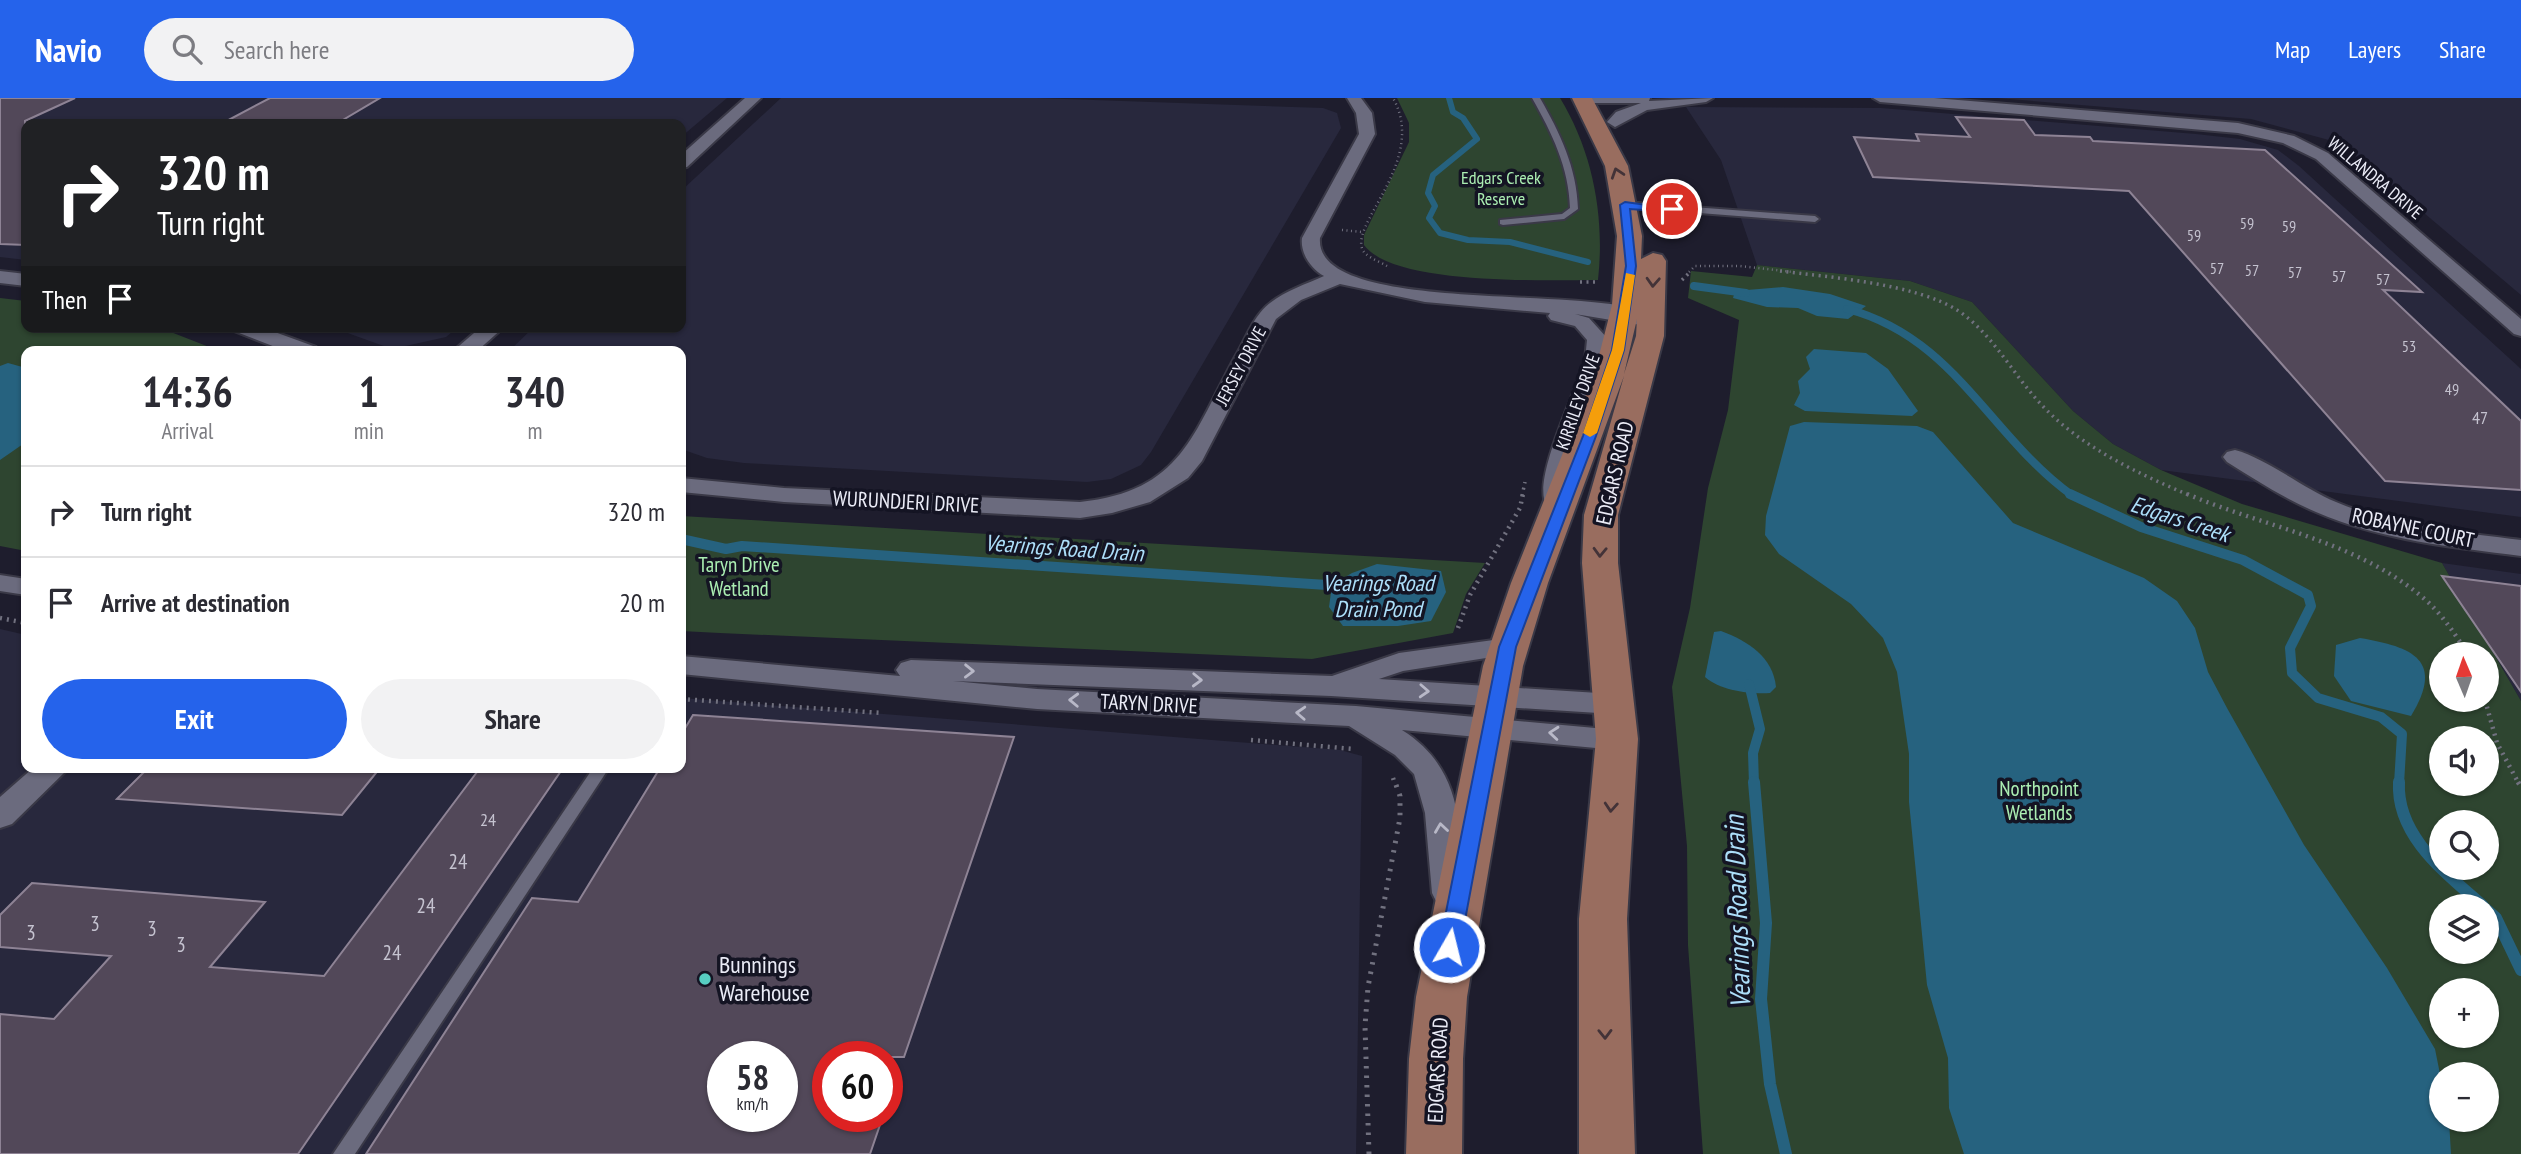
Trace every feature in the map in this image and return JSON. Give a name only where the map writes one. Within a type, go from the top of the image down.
[{"type":"main road","name":"EDGARS ROAD","points":[[1591,99],[1615,122],[1632,159],[1636,210]]},
{"type":"main road","name":"EDGARS ROAD","points":[[1434,1154],[1438,1030],[1453,920],[1507,647],[1589,436],[1634,306],[1654,266],[1636,210],[1612,157],[1591,99]]},
{"type":"main road","name":"EDGARS ROAD","points":[[1607,1154],[1603,919],[1615,722],[1600,563],[1601,516],[1617,449],[1640,380],[1634,306]]},
{"type":"street","points":[[686,159],[754,98]]},
{"type":"street","points":[[1339,277],[1324,268],[1310,248],[1311,238],[1367,135],[1364,113],[1354,98]]},
{"type":"street","points":[[1591,99],[1664,98]]},
{"type":"street","points":[[1615,122],[1625,111],[1706,98]]},
{"type":"street","name":"WILLANDRA DRIVE","points":[[1880,98],[2238,128],[2288,139],[2322,156],[2521,330]]},
{"type":"street","points":[[0,276],[21,279]]},
{"type":"street","name":"KIRRILEY DRIVE","points":[[1339,277],[1387,290],[1514,305],[1634,306]]},
{"type":"street","name":"JERSEY DRIVE","points":[[1130,502],[1158,490],[1178,476],[1190,461],[1268,316],[1294,296],[1339,277]]},
{"type":"street","name":"KIRRILEY DRIVE","points":[[1514,305],[1582,323],[1598,339],[1598,353],[1588,384],[1559,459],[1557,517]]},
{"type":"street","points":[[257,333],[292,346]]},
{"type":"street","points":[[469,346],[486,333]]},
{"type":"street","name":"ROBAYNE COURT","points":[[2235,457],[2291,490],[2359,519],[2403,531],[2521,548]]},
{"type":"street","name":"WURUNDJERI DRIVE","points":[[686,485],[784,495],[1054,509],[1103,508],[1130,502]]},
{"type":"street","points":[[0,583],[21,586]]},
{"type":"street","points":[[1331,686],[1399,662],[1507,647]]},
{"type":"street","name":"TARYN DRIVE","points":[[686,665],[1013,672],[1331,686],[1494,712],[1615,722]]},
{"type":"street","name":"TARYN DRIVE","points":[[686,665],[1037,699],[1356,716],[1494,712]]},
{"type":"street","points":[[1356,716],[1414,755],[1428,770],[1436,793],[1453,920]]},
{"type":"street","points":[[0,816],[47,773]]},
{"type":"lane","points":[[1503,222],[1564,216],[1574,209],[1575,194],[1567,167],[1555,133],[1536,98]]},
{"type":"lane","points":[[1636,210],[1815,219]]},
{"type":"lane","points":[[343,1154],[598,773]]},
{"type":"path","points":[[1393,98],[1404,118],[1404,144],[1362,232],[1360,249],[1373,260],[1395,268]]},
{"type":"path","points":[[1681,281],[1695,266],[1724,264],[1891,288],[1939,301],[1956,310],[1974,327],[2049,413],[2079,437],[2167,485],[2222,509],[2329,544],[2398,577],[2443,614],[2460,642]]},
{"type":"path","points":[[1575,282],[1634,306]]},
{"type":"path","points":[[0,618],[21,622]]},
{"type":"path","points":[[2488,712],[2497,743],[2521,788]]},
{"type":"shaded area","points":[[0,98],[727,98],[686,133],[686,119],[21,119],[21,259],[0,257]]},
{"type":"shaded area","points":[[781,98],[1037,98],[1323,108],[1337,113],[1341,128],[1151,452],[1141,465],[1111,479],[1087,482],[744,463],[707,458],[686,451],[686,346],[514,346],[528,333],[686,333],[686,186]]},
{"type":"shaded area","points":[[1997,98],[2521,98],[2521,295],[2359,158],[2329,140],[2251,119]]},
{"type":"shaded area","points":[[1686,107],[1881,108],[2196,134],[2240,139],[2278,150],[2299,166],[2521,369],[2521,517],[2161,470],[2113,444],[2073,411],[1972,302],[1910,281],[1757,265],[1721,160]]},
{"type":"shaded area","points":[[348,333],[451,333],[446,337],[406,346],[384,346]]},
{"type":"shaded area","points":[[2442,563],[2521,574],[2521,701],[2499,663],[2499,642],[2487,642]]},
{"type":"shaded area","points":[[0,629],[21,634],[21,773],[686,773],[686,698],[1340,750],[1362,756],[1356,1154],[0,1154]]},
{"type":"green space","name":"Edgars Creek Reserve","points":[[1397,98],[1560,98],[1581,140],[1594,186],[1600,233],[1598,280],[1509,280],[1438,274],[1406,268],[1381,258],[1364,245],[1364,235],[1409,142],[1409,123]]},
{"type":"green space","name":"Northpoint Wetlands","points":[[1757,265],[1910,281],[1972,302],[2073,411],[2113,444],[2161,470],[2242,504],[2442,563],[2487,642],[2429,642],[2429,712],[2499,712],[2499,663],[2521,701],[2521,1154],[1703,1154],[1688,945],[1687,846],[1672,687],[1690,608],[1708,488],[1728,410],[1739,320],[1688,298],[1691,271],[1752,277]]},
{"type":"green space","points":[[0,298],[21,300],[21,333],[173,333],[207,346],[21,346],[21,550],[0,546]]},
{"type":"green space","name":"Taryn Drive Wetland","points":[[686,516],[1485,563],[1466,594],[1453,633],[1312,659],[686,631]]},
{"type":"water","points":[[1783,287],[1830,294],[1866,306],[1848,319],[1817,316],[1798,308],[1767,307],[1733,298],[1735,291]]},
{"type":"water","points":[[1814,349],[1866,353],[1888,369],[1918,411],[1912,416],[1805,411],[1794,405],[1800,393],[1798,381],[1810,369],[1806,357]]},
{"type":"water","points":[[8,363],[21,367],[21,445],[0,460],[0,366]]},
{"type":"water","points":[[1804,422],[1917,426],[1933,432],[2013,523],[2144,578],[2177,601],[2195,628],[2208,672],[2304,845],[2387,968],[2429,1039],[2429,1048],[2435,1049],[2438,1062],[2429,1062],[2429,1132],[2450,1132],[2451,1154],[1964,1154],[1949,1108],[1948,1058],[1927,985],[1909,802],[1909,754],[1897,672],[1883,638],[1851,604],[1779,554],[1765,535],[1766,516],[1790,426]]},
{"type":"water","name":"Vearings Road Drain Pond","points":[[1377,564],[1441,571],[1446,592],[1431,621],[1398,626],[1343,626],[1329,607],[1332,585],[1352,573]]},
{"type":"water","points":[[1721,631],[1749,645],[1764,659],[1774,676],[1776,687],[1770,693],[1736,691],[1719,686],[1705,677],[1714,632]]},
{"type":"water","points":[[2360,638],[2395,646],[2418,659],[2424,669],[2425,681],[2421,697],[2411,716],[2351,701],[2334,676],[2336,645]]},
{"type":"building","points":[[0,98],[75,98],[29,119],[21,119],[21,245],[0,244]]},
{"type":"building","points":[[270,98],[380,98],[344,119],[230,119]]},
{"type":"building","points":[[1956,117],[2024,120],[2035,135],[2090,137],[2093,141],[2265,150],[2422,292],[2383,290],[2521,421],[2521,490],[2385,481],[2129,191],[1873,177],[1854,137],[1919,141],[1916,134],[1970,137]]},
{"type":"building","points":[[2442,576],[2521,586],[2521,692],[2499,660],[2499,642],[2487,642]]},
{"type":"building","name":"Bunnings Warehouse","points":[[693,715],[1014,737],[904,1057],[903,1041],[812,1041],[812,1132],[878,1132],[870,1154],[366,1154],[532,898],[578,902],[657,773],[686,773],[686,727]]},
{"type":"building","points":[[143,773],[376,773],[342,815],[117,799]]},
{"type":"building","points":[[476,773],[560,773],[298,1154],[0,1154],[0,1014],[54,1019],[111,956],[0,947],[0,915],[32,883],[265,902],[210,967],[324,976]]},
{"type":"waterway","name":"Edgars Creek","points":[[1449,98],[1453,112],[1463,118],[1477,139],[1433,175],[1428,193],[1435,206],[1429,218],[1440,233],[1468,240],[1510,242],[1588,262]]},
{"type":"waterway","name":"Edgars Creek","points":[[1694,286],[1746,293]]},
{"type":"waterway","name":"Edgars Creek","points":[[1847,309],[1884,323],[1916,342],[1944,365],[2018,446],[2071,495]]},
{"type":"waterway","name":"Edgars Creek","points":[[2071,495],[2141,527],[2243,560],[2308,595],[2311,606],[2290,648],[2292,673],[2318,698],[2381,717],[2402,734],[2399,783]]},
{"type":"waterway","name":"Vearings Road Drain","points":[[686,540],[726,549],[742,546],[1342,586]]},
{"type":"waterway","name":"Vearings Road Drain","points":[[1749,684],[1760,729],[1753,753],[1754,784]]},
{"type":"waterway","name":"Vearings Road Drain","points":[[1754,782],[1766,923],[1761,999],[1770,1084],[1786,1154]]},
{"type":"waterway","name":"Edgars Creek","points":[[2399,783],[2400,801],[2415,836],[2439,867],[2469,894]]},
{"type":"waterway","name":"Edgars Creek","points":[[2499,924],[2521,970]]},
{"type":"slow traffic","points":[[1590,433],[1618,350],[1630,275]]},
{"type":"place","name":"Bunnings Warehouse","points":[[705,979]]},
{"type":"route","points":[[1449,947],[1507,647],[1589,436],[1618,350],[1631,266],[1625,205],[1672,209]]}]
